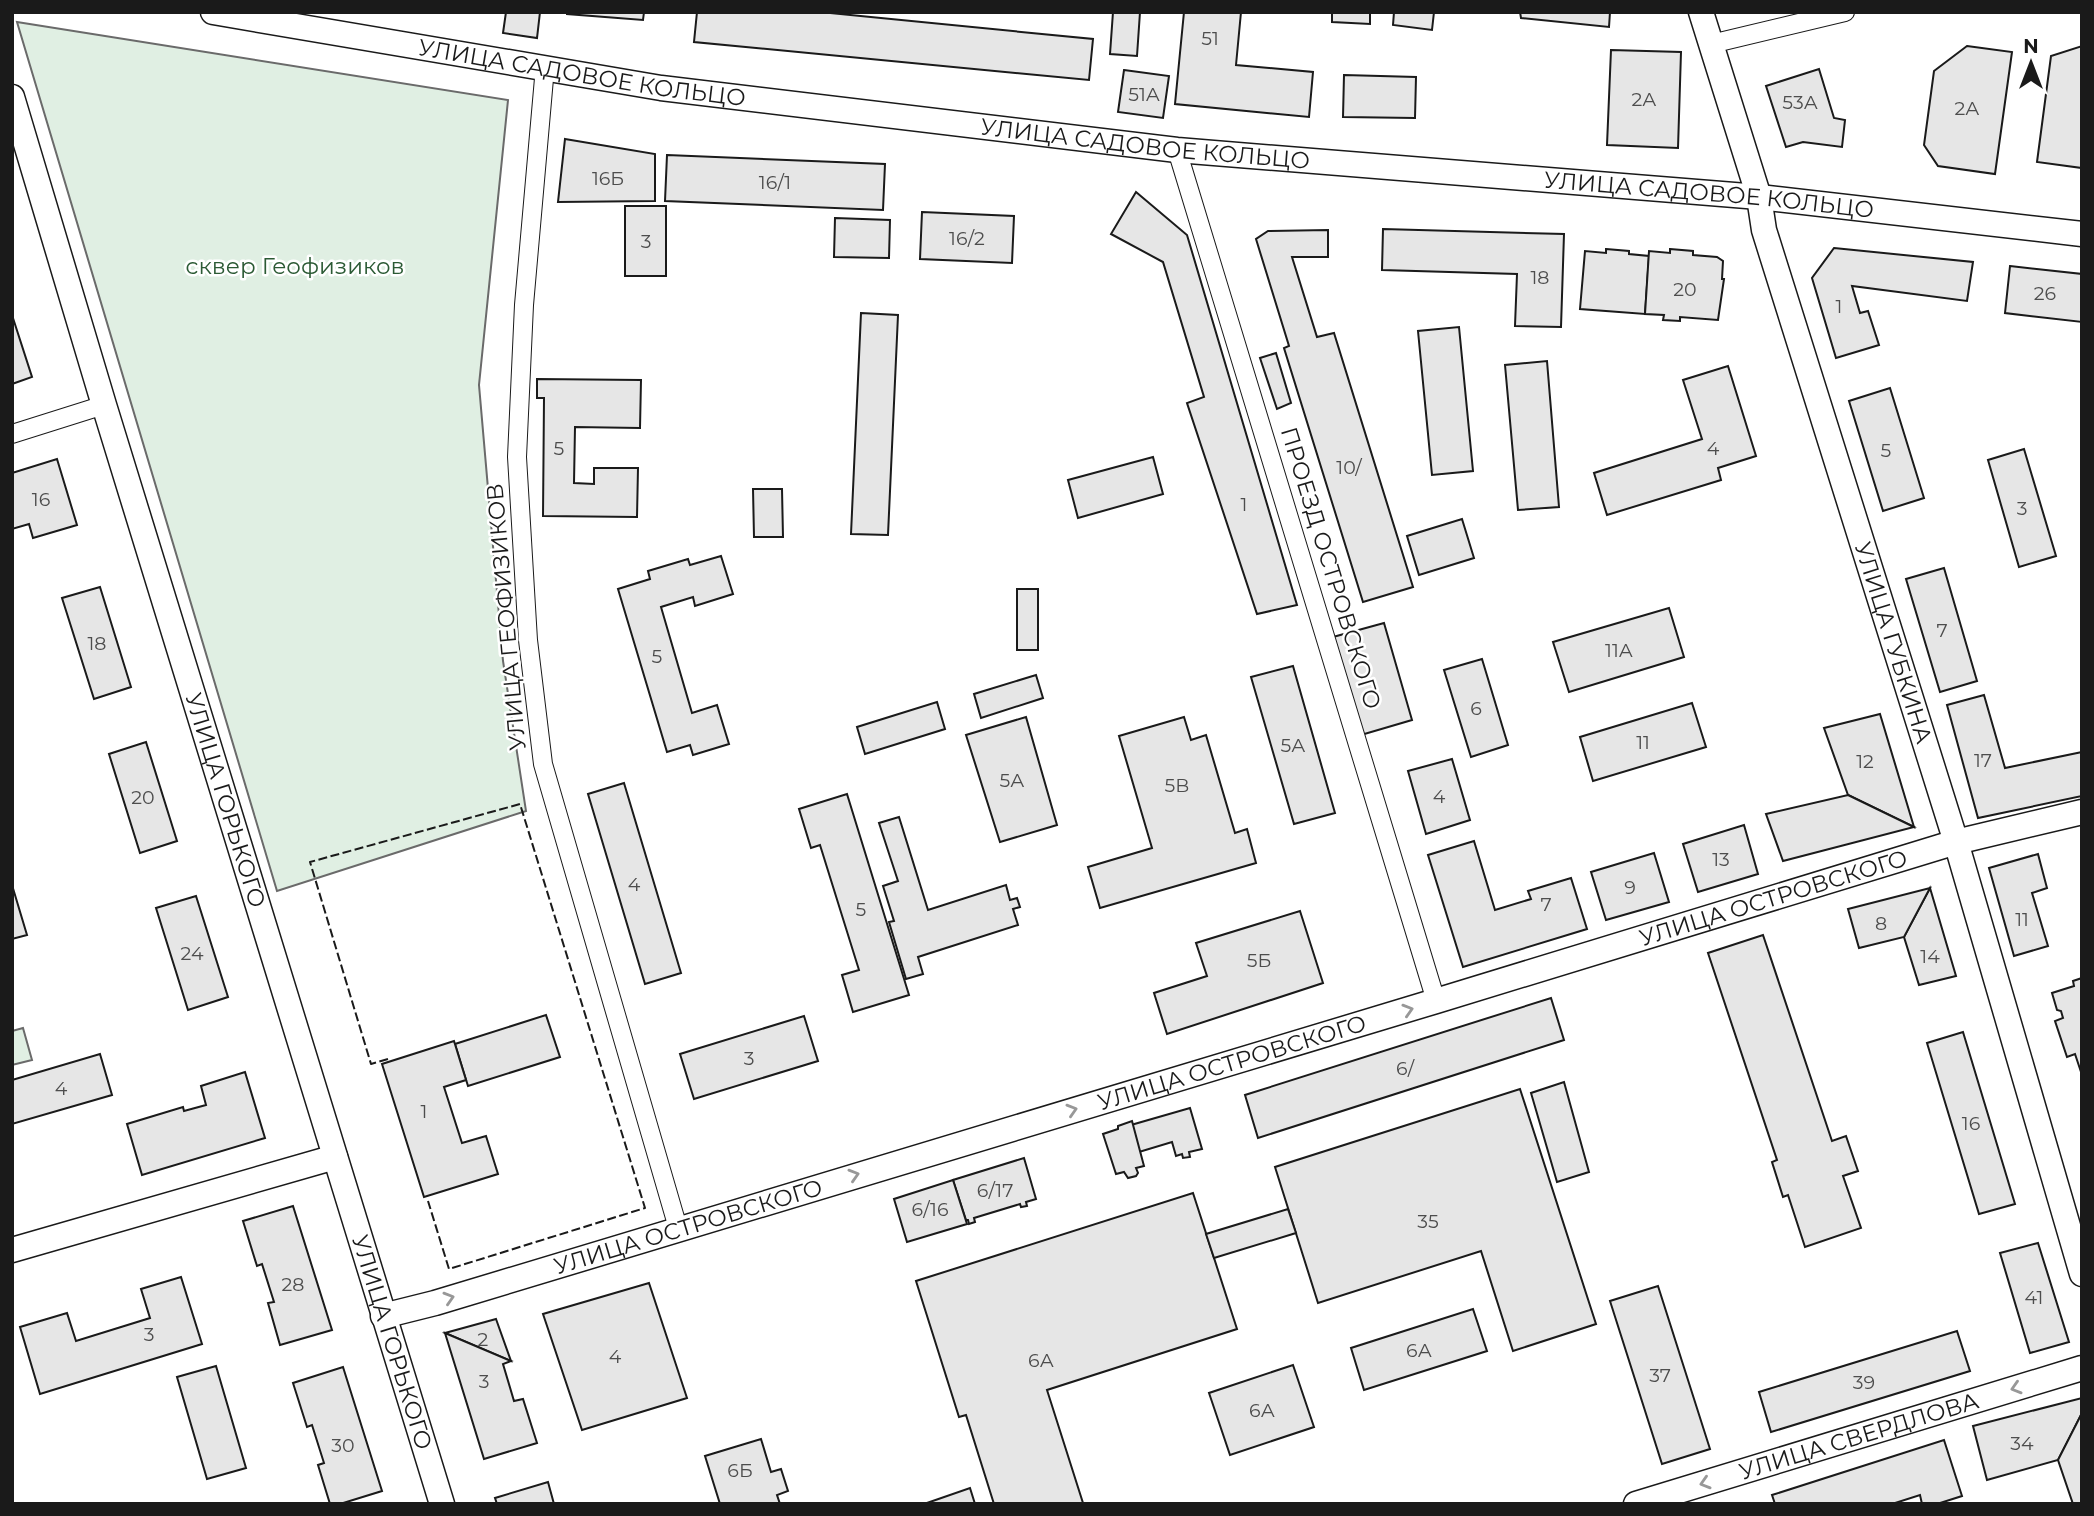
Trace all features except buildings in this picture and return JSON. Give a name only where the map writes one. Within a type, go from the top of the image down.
[{"type":"street","name":"УЛИЦА САДОВОЕ КОЛЬЦО","points":[[213,12],[660,88],[1177,150],[1759,197],[2082,234]]},
{"type":"street","name":"УЛИЦА ГУБКИНА","points":[[1701,12],[1759,197],[1764,230],[1956,842],[2082,1274]]},
{"type":"street","points":[[1711,44],[1845,12]]},
{"type":"street","name":"УЛИЦА ГЕОФИЗИКОВ","points":[[545,67],[524,305],[517,457],[528,640],[543,764],[678,1228]]},
{"type":"street","name":"УЛИЦА ГОРЬКОГО","points":[[12,96],[104,405],[442,1504]]},
{"type":"street","name":"ПРОЕЗД ОСТРОВСКОГО","points":[[1177,150],[1437,1001]]},
{"type":"street","points":[[12,434],[104,405]]},
{"type":"street","name":"УЛИЦА ОСТРОВСКОГО","points":[[383,1316],[435,1303],[1956,842],[2082,812]]},
{"type":"street","points":[[12,1250],[335,1157]]},
{"type":"street","name":"УЛИЦА СВЕРДЛОВА","points":[[1636,1504],[2082,1368]]},
{"type":"green space","name":"cквер Геофизиков","points":[[17,22],[508,100],[479,385],[503,661],[526,811],[277,891]]},
{"type":"green space","points":[[23,1028],[32,1060],[12,1065],[12,1031]]},
{"type":"fence","points":[[388,1059],[371,1064],[310,862],[520,804],[645,1208],[449,1269],[428,1201]]}]
